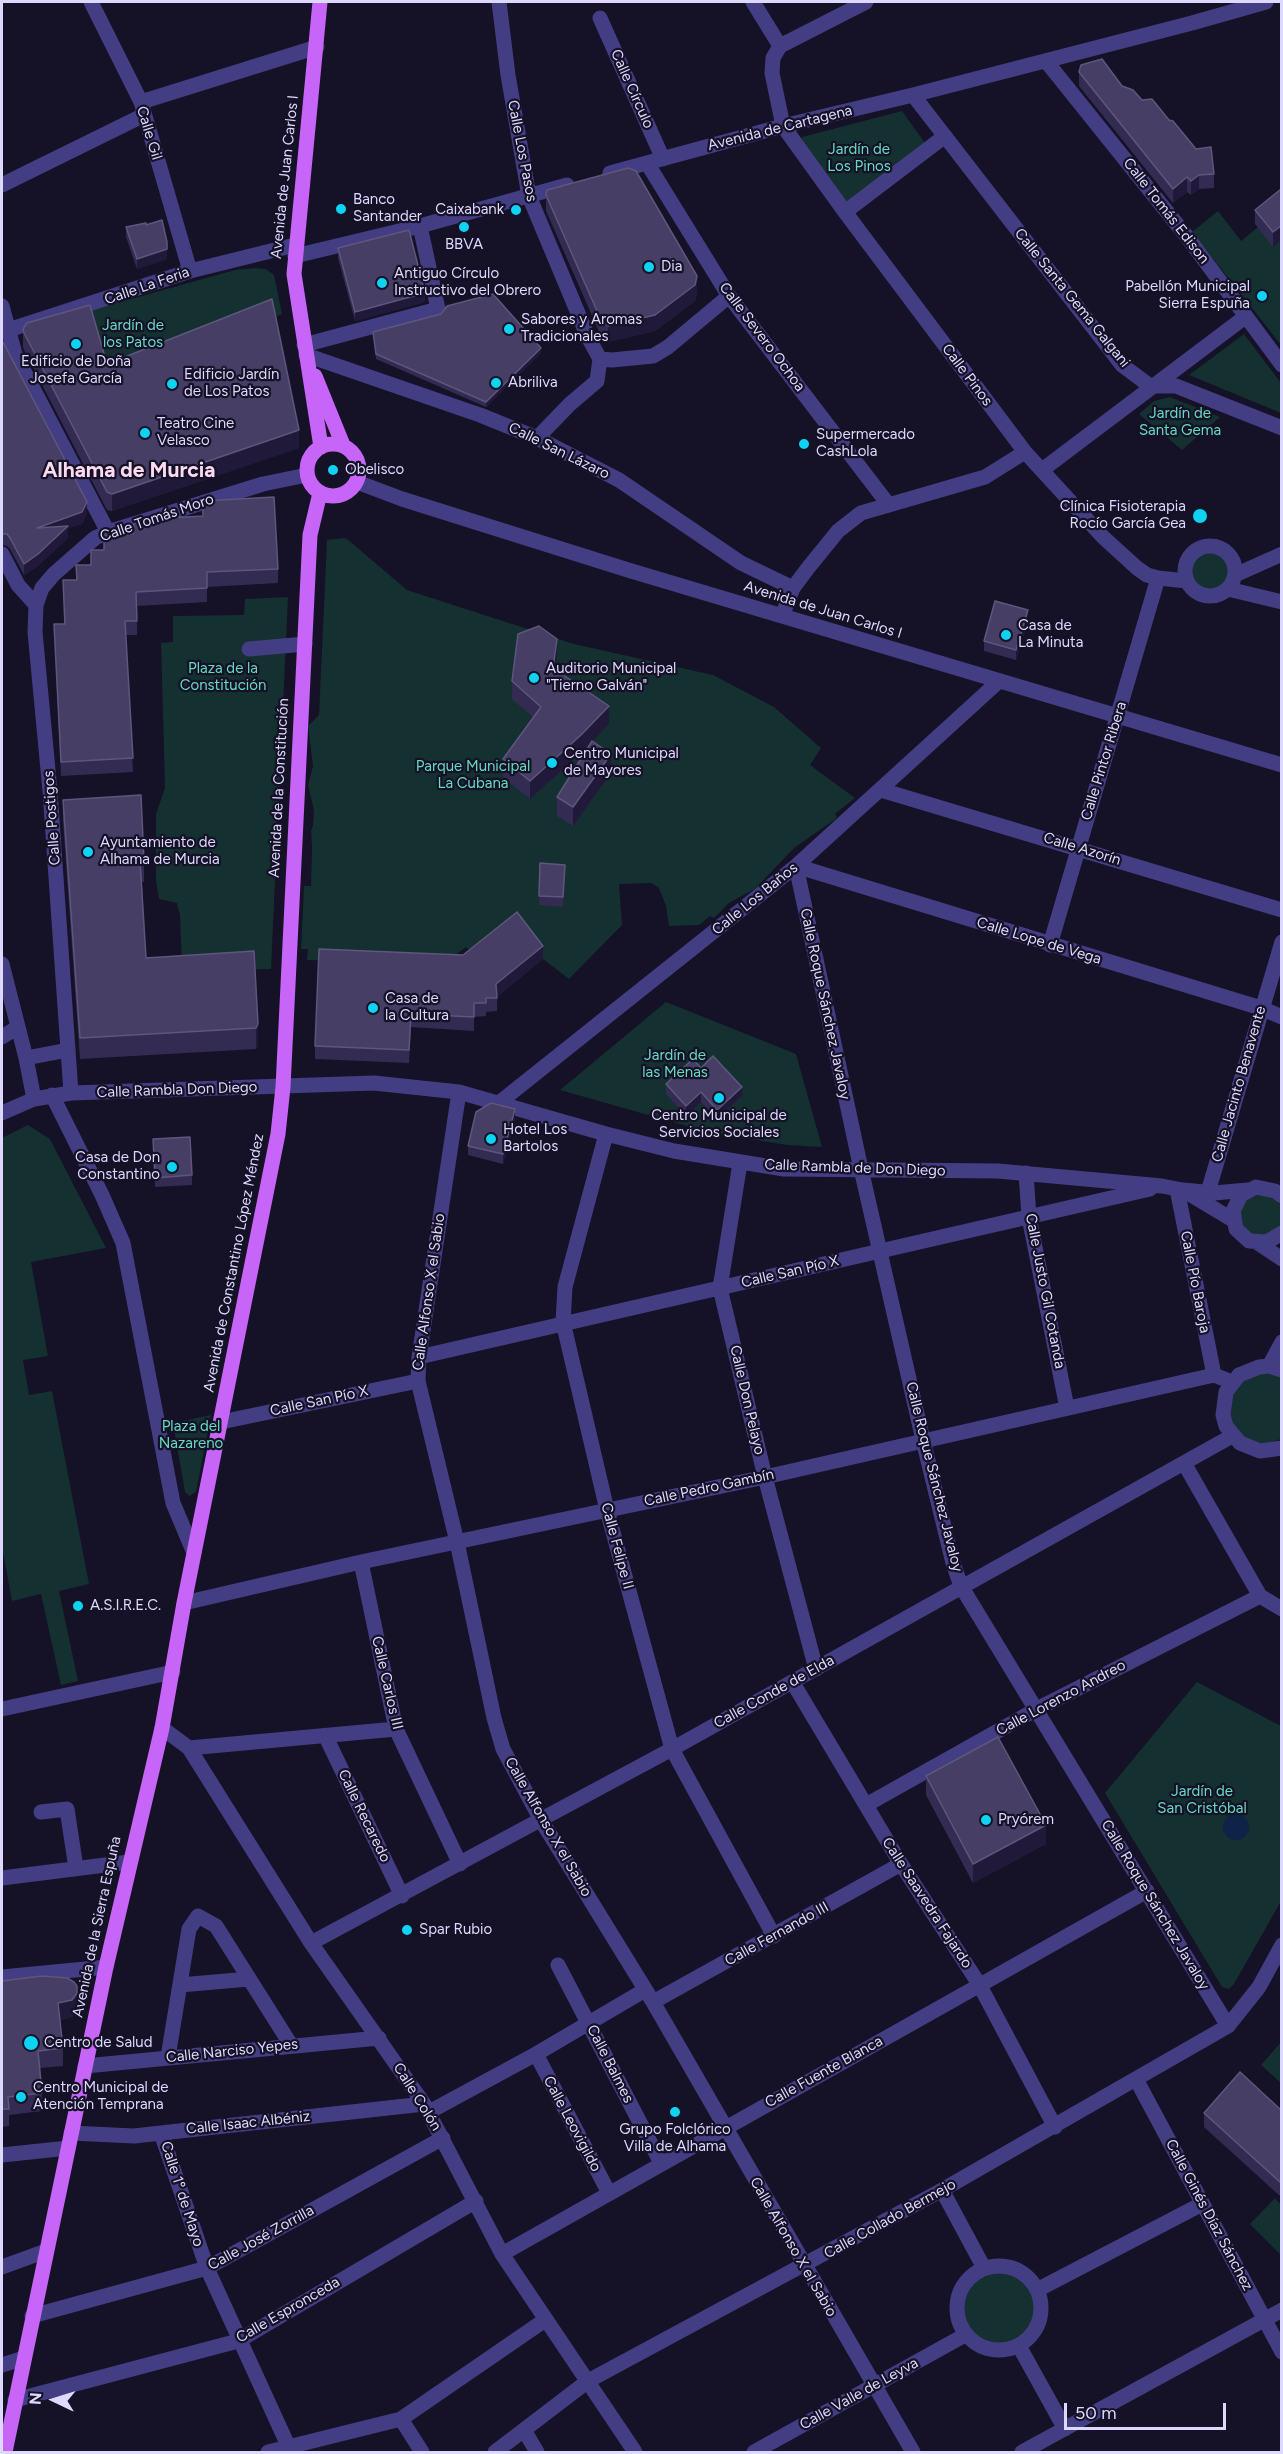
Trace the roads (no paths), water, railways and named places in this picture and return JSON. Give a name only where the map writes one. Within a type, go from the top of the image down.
[{"type":"main road","name":"Avenida de Juan Carlos I","points":[[320,2],[294,274],[321,447]]},
{"type":"main road","name":"Avenida de Juan Carlos I","points":[[305,350],[343,445]]},
{"type":"main road","points":[[328,444],[343,445],[356,456],[360,473],[357,482],[345,494],[328,496],[320,493],[314,488],[307,475],[308,462],[321,447],[328,444]]},
{"type":"main road","name":"Avenida de la Constitución","points":[[283,1087],[310,535],[320,493]]},
{"type":"main road","name":"Avenida de Constantino López Méndez","points":[[162,1728],[184,1603],[278,1134],[283,1087]]},
{"type":"main road","name":"Avenida de la Sierra Espuña","points":[[4,2449],[129,1862],[162,1728]]},
{"type":"street","name":"Calle Gil","points":[[91,2],[142,109],[190,271]]},
{"type":"street","name":"Calle Los Pasos","points":[[499,2],[508,75],[529,195],[588,337],[600,359]]},
{"type":"street","points":[[753,2],[780,46]]},
{"type":"street","points":[[783,126],[772,74],[773,57],[780,46],[866,2]]},
{"type":"street","name":"Avenida de Cartagena","points":[[295,250],[420,226],[783,126],[1046,61],[1239,5],[1266,2]]},
{"type":"street","name":"Calle Círculo","points":[[600,18],[663,159]]},
{"type":"street","points":[[2,185],[142,109],[317,47]]},
{"type":"street","name":"Calle Tomás Edison","points":[[1046,61],[1165,208],[1281,365]]},
{"type":"street","name":"Calle Santa Gema Galgani","points":[[914,95],[1122,365],[1150,386]]},
{"type":"street","name":"Calle Pinos","points":[[783,126],[1025,452],[1118,552],[1147,575],[1187,581]]},
{"type":"street","points":[[845,212],[945,136]]},
{"type":"street","name":"Calle Severo Ochoa","points":[[647,164],[729,296],[888,504]]},
{"type":"street","points":[[305,350],[438,309],[420,226]]},
{"type":"street","name":"Calle La Feria","points":[[5,331],[190,271],[295,250]]},
{"type":"street","points":[[537,438],[570,404],[597,381],[600,359],[653,356],[668,347],[729,296]]},
{"type":"street","points":[[2,306],[5,331],[15,354],[108,531]]},
{"type":"street","points":[[1042,470],[1150,386],[1245,317]]},
{"type":"street","name":"Calle San Lázaro","points":[[305,350],[537,438],[619,480],[741,563],[793,588]]},
{"type":"street","points":[[1150,386],[1176,386],[1281,428]]},
{"type":"street","points":[[782,616],[793,588],[837,531],[861,513],[958,487],[985,477],[1025,452]]},
{"type":"street","name":"Calle Tomás Moro","points":[[36,605],[42,588],[54,574],[95,538],[108,531],[263,484],[307,475]]},
{"type":"street","name":"Avenida de Juan Carlos I","points":[[357,482],[402,500],[998,682],[1281,765]]},
{"type":"street","points":[[1203,547],[1220,548],[1233,558],[1235,575],[1228,589],[1213,596],[1205,596],[1191,588],[1187,581],[1186,564],[1196,550],[1203,547]]},
{"type":"street","points":[[2,554],[18,585],[36,605]]},
{"type":"street","points":[[1235,575],[1281,554]]},
{"type":"street","name":"Calle Pintor Ribera","points":[[1050,945],[1158,578]]},
{"type":"street","points":[[1228,589],[1281,602]]},
{"type":"street","name":"Calle Postigos","points":[[36,605],[35,632],[50,791],[71,1093]]},
{"type":"street","points":[[249,649],[304,644]]},
{"type":"street","name":"Calle Los Baños","points":[[500,1102],[796,866],[998,682]]},
{"type":"street","name":"Calle Azorín","points":[[881,790],[1078,847],[1281,910]]},
{"type":"street","name":"Calle Lope de Vega","points":[[796,866],[1261,1008],[1281,1017]]},
{"type":"street","name":"Calle Roque Sánchez Javaloy","points":[[796,866],[861,1169],[953,1563],[962,1586],[1228,2026]]},
{"type":"street","name":"Calle Jacinto Benavente","points":[[1208,1192],[1281,942]]},
{"type":"street","points":[[2,964],[26,1058],[34,1100]]},
{"type":"street","points":[[2,1037],[18,1027]]},
{"type":"street","points":[[26,1058],[68,1050]]},
{"type":"street","name":"Calle Rambla de Don Diego","points":[[283,1087],[374,1083],[459,1092],[674,1151],[784,1168],[1026,1173],[1208,1192],[1265,1187],[1279,1192]]},
{"type":"street","name":"Calle Rambla Don Diego","points":[[71,1093],[283,1087]]},
{"type":"street","name":"Calle Alfonso X el Sabio","points":[[459,1092],[418,1357],[417,1381],[457,1542],[494,1718],[503,1749],[541,1820],[649,1996],[913,2452]]},
{"type":"street","points":[[2,1113],[34,1100],[71,1093]]},
{"type":"street","points":[[52,1095],[102,1195],[123,1243],[173,1503],[194,1553]]},
{"type":"street","name":"Calle Felipe II","points":[[606,1134],[565,1287],[563,1322],[607,1510],[672,1749],[774,1936]]},
{"type":"street","name":"Calle Don Pelayo","points":[[740,1163],[720,1288],[765,1477],[816,1669]]},
{"type":"street","name":"Calle Justo Gil Cotanda","points":[[1026,1173],[1029,1217],[1067,1408]]},
{"type":"street","points":[[1174,1188],[1233,1220],[1242,1236],[1258,1243],[1281,1259]]},
{"type":"street","name":"Calle San Pío X","points":[[418,1357],[1029,1217],[1174,1188]]},
{"type":"street","name":"Calle Pío Baroja","points":[[1174,1188],[1214,1375]]},
{"type":"street","points":[[1233,1220],[1235,1203],[1248,1190]]},
{"type":"street","points":[[1258,1243],[1267,1242],[1281,1233]]},
{"type":"street","points":[[1281,1342],[1275,1368],[1248,1370],[1232,1382],[1226,1392],[1223,1415],[1233,1436],[1240,1443],[1260,1451],[1281,1448]]},
{"type":"street","points":[[1214,1375],[1232,1382]]},
{"type":"street","name":"Calle Pedro Gambín","points":[[184,1603],[361,1562],[765,1477],[1214,1375]]},
{"type":"street","name":"Calle San Pío X","points":[[221,1422],[417,1381]]},
{"type":"street","name":"Calle Conde de Elda","points":[[312,1943],[793,1683],[962,1586],[1233,1436]]},
{"type":"street","points":[[1184,1464],[1260,1596],[1281,1609]]},
{"type":"street","name":"Calle Carlos III","points":[[361,1562],[396,1730],[460,1864]]},
{"type":"street","name":"Calle Lorenzo Andreo","points":[[866,1805],[1037,1709],[1260,1596]]},
{"type":"street","points":[[2,1709],[173,1672]]},
{"type":"street","name":"Calle Saavedra Fajardo","points":[[793,1683],[901,1864],[980,1984],[1055,2127]]},
{"type":"street","points":[[162,1728],[189,1748],[396,1730]]},
{"type":"street","name":"Calle Recaredo","points":[[326,1737],[402,1896]]},
{"type":"street","name":"Calle Colón","points":[[189,1748],[312,1943],[427,2108],[502,2254],[544,2320],[635,2452]]},
{"type":"street","points":[[41,1812],[68,1809],[76,1868]]},
{"type":"street","points":[[2,1878],[129,1862]]},
{"type":"street","name":"Calle Fernando III","points":[[649,1996],[774,1936],[901,1864]]},
{"type":"street","name":"Calle Fuente Blanca","points":[[502,2254],[1147,1891]]},
{"type":"street","points":[[168,2057],[189,1929],[198,1916],[216,1926],[291,2045]]},
{"type":"street","points":[[1228,2026],[1259,1987],[1281,1945]]},
{"type":"street","name":"Calle Balmes","points":[[558,1965],[661,2163]]},
{"type":"street","points":[[2,1977],[106,1967]]},
{"type":"street","points":[[180,1985],[249,1979]]},
{"type":"street","points":[[427,2108],[536,2054],[589,2023],[649,1996]]},
{"type":"street","name":"Calle Collado Bermejo","points":[[495,2452],[588,2381],[942,2190],[1228,2026]]},
{"type":"street","name":"Calle Narciso Yepes","points":[[85,2066],[379,2038]]},
{"type":"street","name":"Calle Leovigildo","points":[[536,2054],[609,2193]]},
{"type":"street","name":"Calle Ginés Díaz Sánchez","points":[[1136,2079],[1281,2352]]},
{"type":"street","name":"Calle Isaac Albéniz","points":[[2,2155],[70,2140],[427,2108]]},
{"type":"street","name":"Calle 1º de Mayo","points":[[161,2133],[207,2268],[290,2450]]},
{"type":"street","name":"Calle José Zorrilla","points":[[32,2316],[207,2268],[442,2138]]},
{"type":"street","points":[[942,2190],[984,2268]]},
{"type":"street","name":"Calle Espronceda","points":[[15,2400],[238,2340],[476,2201]]},
{"type":"street","points":[[1037,2290],[1202,2204]]},
{"type":"street","points":[[2,2267],[46,2252]]},
{"type":"street","points":[[1005,2266],[1018,2270],[1030,2278],[1037,2290],[1041,2302],[1041,2315],[1037,2327],[1019,2346],[1008,2350],[990,2350],[974,2343],[965,2335],[958,2322],[956,2307],[959,2292],[967,2280],[984,2268],[1005,2266]]},
{"type":"street","points":[[1022,2452],[1281,2310]]},
{"type":"street","points":[[268,2452],[290,2450],[401,2419],[544,2320]]},
{"type":"street","name":"Calle Valle de Leyva","points":[[754,2452],[965,2335]]},
{"type":"street","points":[[1019,2346],[1065,2429]]},
{"type":"street","points":[[2,2365],[24,2358]]},
{"type":"street","points":[[401,2419],[422,2452]]},
{"type":"street","points":[[524,2430],[537,2452]]},
{"type":"water","points":[[1236,1814],[1246,1817],[1249,1827],[1246,1837],[1236,1840],[1226,1837],[1223,1827],[1226,1817]]},
{"type":"place","name":"Banco Santander","points":[[341,209]]},
{"type":"place","name":"Caixabank","points":[[516,210]]},
{"type":"place","name":"BBVA","points":[[464,227]]},
{"type":"place","name":"Dia","points":[[649,267]]},
{"type":"place","name":"Antiguo Círculo Instructivo del Obrero","points":[[382,283]]},
{"type":"place","name":"Pabellón Municipal Sierra Espuña","points":[[1262,296]]},
{"type":"place","name":"Sabores y Aromas Tradicionales","points":[[509,329]]},
{"type":"place","name":"Edificio de Doña Josefa García","points":[[76,344]]},
{"type":"place","name":"Abriliva","points":[[496,383]]},
{"type":"place","name":"Edificio Jardín de Los Patos","points":[[172,384]]},
{"type":"place","name":"Teatro Cine Velasco","points":[[145,433]]},
{"type":"place","name":"Supermercado CashLola","points":[[804,444]]},
{"type":"place","name":"Obelisco","points":[[333,470]]},
{"type":"place","name":"Clínica Fisioterapia Rocío García Gea","points":[[1200,516]]},
{"type":"place","name":"Casa de La Minuta","points":[[1006,635]]},
{"type":"place","name":"Auditorio Municipal \"Tierno Galván\"","points":[[534,678]]},
{"type":"place","name":"Centro Municipal de Mayores","points":[[552,763]]},
{"type":"place","name":"Ayuntamiento de Alhama de Murcia","points":[[88,852]]},
{"type":"place","name":"Casa de la Cultura","points":[[373,1008]]},
{"type":"place","name":"Centro Municipal de Servicios Sociales","points":[[719,1098]]},
{"type":"place","name":"Hotel Los Bartolos","points":[[491,1139]]},
{"type":"place","name":"Casa de Don Constantino","points":[[172,1167]]},
{"type":"place","name":"A.S.I.R.E.C.","points":[[78,1606]]},
{"type":"place","name":"Pryórem","points":[[986,1820]]},
{"type":"place","name":"Spar Rubio","points":[[407,1930]]},
{"type":"place","name":"Centro de Salud","points":[[31,2043]]},
{"type":"place","name":"Centro Municipal de Atención Temprana","points":[[21,2097]]},
{"type":"place","name":"Grupo Folclórico Villa de Alhama","points":[[675,2112]]},
{"type":"district","name":"Alhama de Murcia","points":[[129,471]]},
{"type":"park label","name":"Jardín de Los Pinos","points":[[859,158]]},
{"type":"park label","name":"Jardín de los Patos","points":[[133,334]]},
{"type":"park label","name":"Jardín de Santa Gema","points":[[1180,422]]},
{"type":"park label","name":"Plaza de la Constitución","points":[[223,678]]},
{"type":"park label","name":"Parque Municipal La Cubana","points":[[473,776]]},
{"type":"park label","name":"Jardín de las Menas","points":[[675,1064]]},
{"type":"park label","name":"Plaza del Nazareno","points":[[191,1436]]},
{"type":"park label","name":"Jardín de San Cristóbal","points":[[1202,1800]]}]
